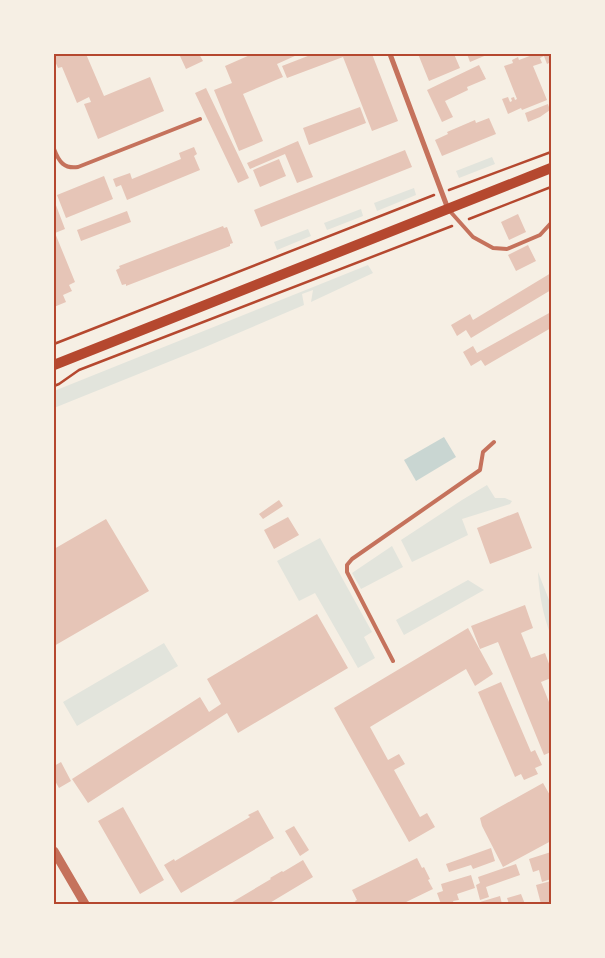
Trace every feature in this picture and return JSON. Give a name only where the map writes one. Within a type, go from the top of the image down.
[{"type":"main road","points":[[54,365],[551,168]]},
{"type":"street","points":[[390,54],[448,209]]},
{"type":"street","points":[[54,850],[85,904]]},
{"type":"lane","points":[[54,149],[63,165],[71,168],[78,167],[200,119]]},
{"type":"lane","points":[[448,209],[474,237],[493,248],[507,249],[540,235],[551,223]]},
{"type":"lane","points":[[393,660],[347,572],[347,565],[352,559],[480,470],[483,452],[494,442]]},
{"type":"path","points":[[54,344],[412,203],[551,152]]},
{"type":"path","points":[[54,386],[79,370],[551,187]]},
{"type":"shaded area","points":[[492,157],[495,164],[459,178],[456,171]]},
{"type":"shaded area","points":[[414,188],[416,195],[377,211],[374,203]]},
{"type":"shaded area","points":[[361,209],[363,216],[327,230],[324,223]]},
{"type":"shaded area","points":[[308,229],[311,236],[277,250],[274,242]]},
{"type":"shaded area","points":[[368,265],[373,273],[311,302],[313,290],[302,294],[304,305],[54,408],[54,391]]},
{"type":"shaded area","points":[[444,437],[456,457],[416,481],[404,460]]},
{"type":"shaded area","points":[[487,485],[495,498],[505,498],[512,501],[510,504],[462,519],[468,535],[412,562],[401,540]]},
{"type":"shaded area","points":[[320,538],[372,632],[364,637],[375,658],[358,668],[315,593],[299,601],[277,561]]},
{"type":"shaded area","points":[[392,546],[403,567],[361,589],[352,573]]},
{"type":"shaded area","points":[[538,572],[551,605],[551,636],[542,604]]},
{"type":"shaded area","points":[[468,580],[484,590],[404,635],[396,620]]},
{"type":"shaded area","points":[[164,643],[178,666],[77,726],[63,702]]},
{"type":"building","points":[[54,54],[86,54],[104,96],[150,77],[164,111],[98,139],[84,104],[91,102],[89,97],[77,103],[62,67],[58,68]]},
{"type":"building","points":[[184,54],[199,54],[203,61],[186,69],[180,56]]},
{"type":"building","points":[[250,54],[297,55],[277,64],[283,77],[243,94],[263,141],[239,151],[214,90],[232,83],[225,66]]},
{"type":"building","points":[[313,54],[372,54],[398,121],[372,131],[343,57],[287,78],[282,66]]},
{"type":"building","points":[[418,54],[454,54],[460,68],[429,81]]},
{"type":"building","points":[[467,54],[489,54],[470,62]]},
{"type":"building","points":[[535,54],[551,54],[551,62],[547,64],[544,56],[540,58],[542,63],[533,66],[547,100],[508,114],[502,99],[508,97],[510,102],[512,101],[511,98],[517,99],[504,66],[513,63],[512,60],[518,57],[519,60]]},
{"type":"building","points":[[479,65],[486,79],[467,87],[468,90],[445,101],[453,117],[442,122],[427,90]]},
{"type":"building","points":[[206,88],[249,178],[238,183],[195,93]]},
{"type":"building","points":[[548,104],[550,110],[528,122],[525,113]]},
{"type":"building","points":[[360,107],[366,123],[309,145],[303,128]]},
{"type":"building","points":[[489,118],[496,134],[442,156],[435,140],[448,134],[447,132],[475,120],[476,123]]},
{"type":"building","points":[[298,141],[313,177],[297,183],[285,154],[250,169],[247,163]]},
{"type":"building","points":[[194,147],[197,154],[194,156],[200,170],[127,200],[121,185],[116,187],[113,179],[130,173],[132,179],[181,159],[179,153]]},
{"type":"building","points":[[405,150],[412,167],[261,227],[254,210]]},
{"type":"building","points":[[279,159],[286,176],[260,187],[253,170]]},
{"type":"building","points":[[104,176],[113,199],[66,218],[57,195]]},
{"type":"building","points":[[54,200],[65,229],[55,233],[75,282],[69,285],[72,291],[63,295],[66,302],[54,307]]},
{"type":"building","points":[[127,211],[131,222],[81,241],[77,230]]},
{"type":"building","points":[[518,214],[526,232],[509,240],[501,222]]},
{"type":"building","points":[[223,226],[224,228],[227,227],[233,243],[230,246],[126,286],[126,284],[122,285],[116,270],[120,268],[119,266]]},
{"type":"building","points":[[528,245],[536,261],[516,271],[508,255]]},
{"type":"building","points":[[551,273],[551,290],[471,338],[466,330],[457,336],[451,325],[470,314],[473,320]]},
{"type":"building","points":[[551,312],[551,328],[485,366],[481,360],[471,366],[463,352],[473,346],[477,353]]},
{"type":"building","points":[[279,500],[283,506],[263,519],[259,514]]},
{"type":"building","points":[[518,512],[532,548],[490,564],[477,528]]},
{"type":"building","points":[[288,517],[299,535],[274,549],[264,530]]},
{"type":"building","points":[[106,519],[149,591],[54,646],[54,549]]},
{"type":"building","points":[[525,605],[533,628],[521,633],[531,658],[545,653],[551,669],[551,678],[541,682],[551,707],[551,752],[544,755],[498,642],[480,649],[471,626]]},
{"type":"building","points":[[317,614],[348,668],[238,733],[227,713],[88,803],[72,779],[200,697],[209,712],[221,704],[207,679]]},
{"type":"building","points":[[468,628],[493,674],[475,686],[466,669],[370,727],[388,760],[399,754],[405,764],[394,770],[420,817],[427,813],[435,827],[409,842],[334,708]]},
{"type":"building","points":[[501,682],[531,752],[535,750],[542,765],[535,768],[538,774],[524,780],[521,774],[515,777],[478,692]]},
{"type":"building","points":[[61,762],[71,781],[59,788],[54,779],[54,766]]},
{"type":"building","points":[[543,783],[551,797],[551,841],[503,867],[482,826],[480,818]]},
{"type":"building","points":[[123,807],[164,880],[140,894],[98,821]]},
{"type":"building","points":[[258,810],[274,838],[181,893],[164,865],[174,859],[175,861],[250,817],[248,815]]},
{"type":"building","points":[[294,826],[309,850],[300,856],[285,831]]},
{"type":"building","points":[[491,848],[495,861],[473,869],[471,865],[449,872],[446,864]]},
{"type":"building","points":[[551,852],[551,879],[542,882],[539,870],[533,872],[529,859]]},
{"type":"building","points":[[417,858],[422,868],[424,867],[433,889],[402,904],[357,904],[352,890]]},
{"type":"building","points":[[303,860],[313,877],[268,904],[229,904],[270,878]]},
{"type":"building","points":[[516,864],[520,875],[486,887],[489,897],[480,900],[476,885],[480,883],[478,877]]},
{"type":"building","points":[[471,875],[475,888],[457,894],[459,900],[453,901],[454,904],[441,904],[437,893],[443,891],[441,884]]},
{"type":"building","points":[[551,881],[551,904],[541,904],[536,885]]},
{"type":"building","points":[[521,894],[525,904],[509,904],[507,898]]},
{"type":"building","points":[[500,896],[502,904],[480,904],[480,902]]}]
